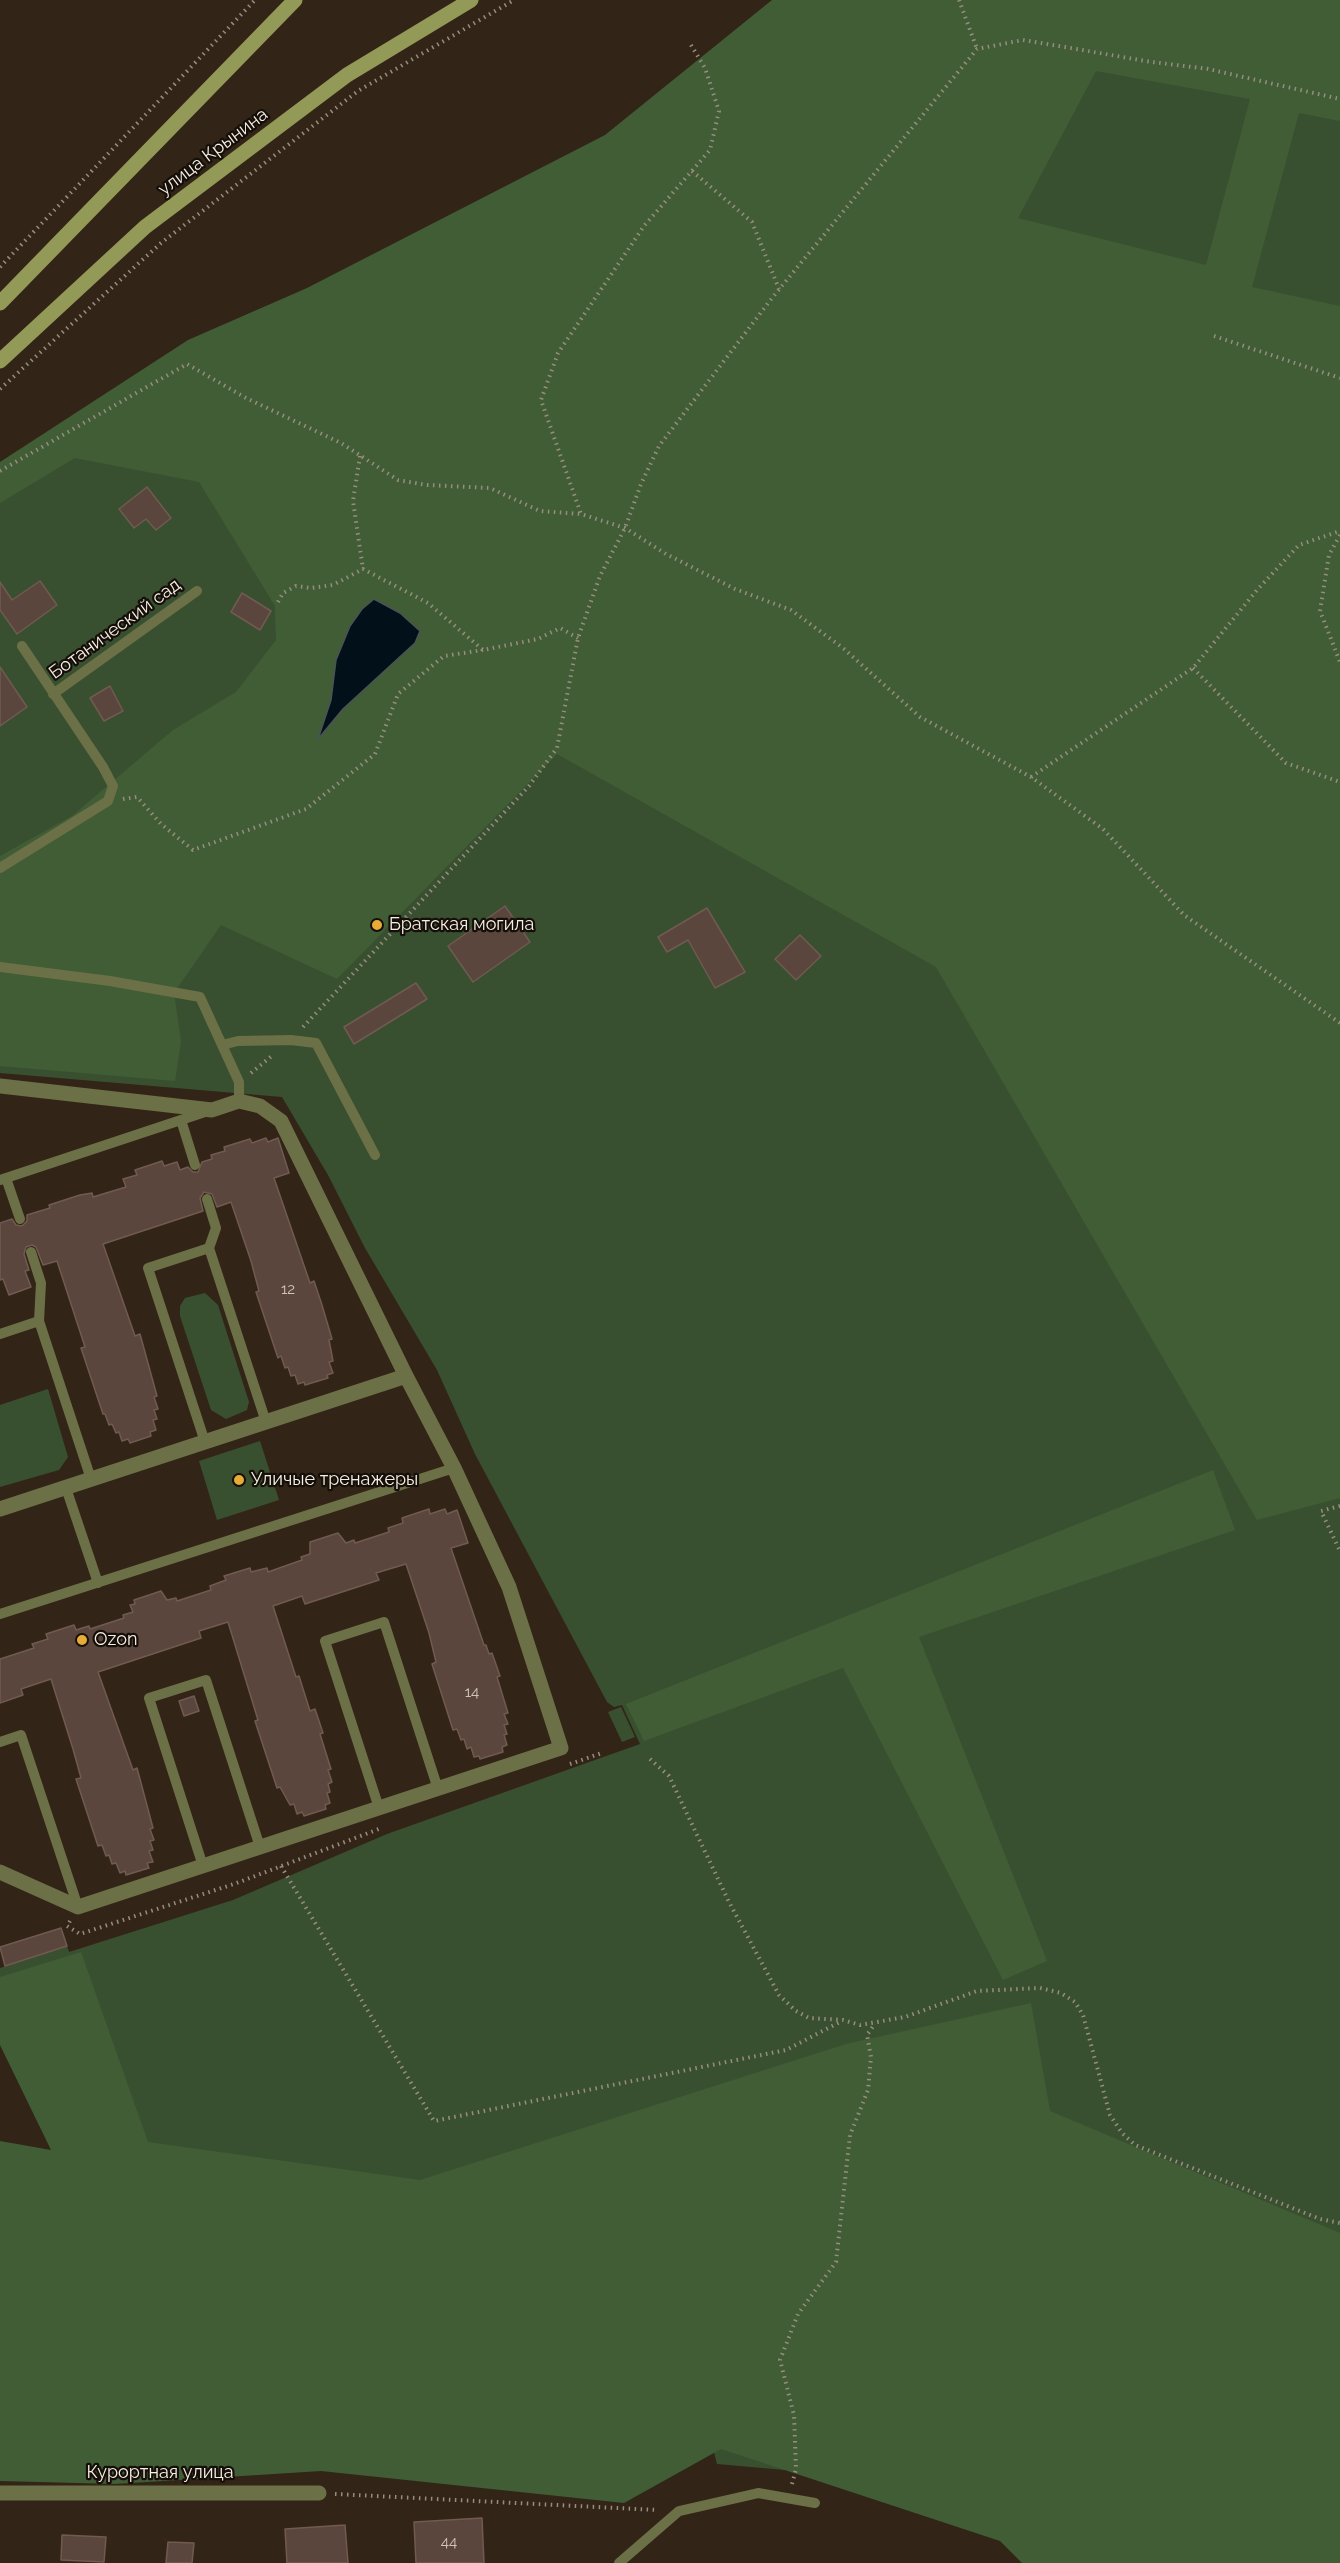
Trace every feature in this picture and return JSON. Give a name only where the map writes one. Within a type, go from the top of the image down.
[{"type":"main road","name":"улица Крынина","points":[[0,303],[295,0]]},
{"type":"main road","name":"улица Крынина","points":[[0,362],[146,227],[347,75],[471,0]]},
{"type":"street","points":[[0,1086],[212,1110],[239,1101],[261,1106],[281,1121],[406,1376],[454,1468],[509,1587],[561,1748],[78,1907],[0,1872]]},
{"type":"street","points":[[0,1509],[406,1376]]},
{"type":"street","name":"Курортная улица","points":[[0,2493],[320,2493]]},
{"type":"lane","name":"Ботанический сад","points":[[53,694],[196,591]]},
{"type":"lane","points":[[0,868],[108,801],[113,786],[22,646]]},
{"type":"lane","points":[[0,967],[110,981],[200,998],[239,1082],[239,1101]]},
{"type":"lane","points":[[222,1045],[238,1041],[291,1040],[316,1043],[375,1155]]},
{"type":"lane","points":[[20,1219],[3,1179],[212,1110]]},
{"type":"lane","points":[[181,1120],[195,1165]]},
{"type":"lane","points":[[207,1199],[216,1228],[209,1248],[266,1422]]},
{"type":"lane","points":[[205,1442],[147,1269],[209,1248]]},
{"type":"lane","points":[[31,1252],[41,1283],[39,1321],[91,1479]]},
{"type":"lane","points":[[0,1334],[39,1321]]},
{"type":"lane","points":[[0,1614],[454,1468]]},
{"type":"lane","points":[[66,1488],[98,1583]]},
{"type":"lane","points":[[379,1808],[325,1641],[384,1622],[438,1789]]},
{"type":"lane","points":[[203,1866],[149,1698],[206,1680],[260,1847]]},
{"type":"lane","points":[[0,1742],[21,1735],[78,1907]]},
{"type":"lane","points":[[619,2563],[679,2511],[758,2493],[815,2503]]},
{"type":"path","points":[[0,267],[255,0]]},
{"type":"path","points":[[0,389],[161,243],[358,91],[514,0]]},
{"type":"path","points":[[959,0],[977,49]]},
{"type":"path","points":[[239,1082],[291,1040],[529,786],[557,748],[578,638],[600,576],[625,528],[641,484],[659,446],[779,289],[977,49],[1023,40],[1208,69],[1340,99]]},
{"type":"path","points":[[581,514],[541,400],[558,353],[644,226],[710,150],[719,111],[705,68],[691,45]]},
{"type":"path","points":[[692,171],[752,222],[779,289]]},
{"type":"path","points":[[1214,336],[1340,378]]},
{"type":"path","points":[[0,471],[188,364],[246,398],[306,424],[398,480],[427,485],[490,488],[540,511],[581,514],[625,528],[666,554],[735,589],[791,610],[843,648],[920,717],[1031,777],[1103,828],[1184,915],[1340,1023]]},
{"type":"path","points":[[360,456],[353,501],[363,569]]},
{"type":"path","points":[[1031,777],[1193,668],[1257,590],[1299,545],[1340,533]]},
{"type":"path","points":[[1340,533],[1329,555],[1320,611],[1340,662]]},
{"type":"path","points":[[278,602],[283,593],[296,586],[311,588],[333,585],[363,569]]},
{"type":"path","points":[[363,569],[428,603],[483,650]]},
{"type":"path","points":[[108,801],[137,797],[160,824],[193,850],[306,808],[375,754],[398,694],[444,656],[538,639],[560,628],[578,638]]},
{"type":"path","points":[[1193,668],[1286,763],[1340,783]]},
{"type":"path","points":[[1340,1506],[1321,1511],[1340,1551]]},
{"type":"path","points":[[569,1764],[602,1754]]},
{"type":"path","points":[[650,1759],[669,1776],[729,1902],[779,1995],[796,2010],[809,2018],[875,2025],[930,2010],[977,1991],[1040,1988],[1061,1993],[1075,2002],[1083,2015],[1110,2115],[1122,2133],[1136,2145],[1320,2219],[1340,2223]]},
{"type":"path","points":[[68,1926],[80,1934],[281,1866],[384,1826]]},
{"type":"path","points":[[281,1866],[434,2121],[786,2050],[843,2020]]},
{"type":"path","points":[[789,2499],[796,2469],[794,2415],[780,2360],[798,2314],[836,2262],[850,2135],[868,2090],[871,2057],[867,2035],[875,2025]]},
{"type":"path","points":[[320,2493],[679,2511]]},
{"type":"green space","points":[[772,0],[1340,0],[1340,121],[1299,113],[1252,287],[1340,306],[1340,1498],[1257,1520],[936,967],[557,754],[337,979],[221,925],[174,993],[181,1041],[175,1081],[0,1066],[0,856],[72,816],[173,730],[236,692],[276,640],[275,606],[199,482],[75,458],[0,503],[0,462],[188,340],[307,288],[605,135]],"holes":[[[1096,71],[1250,99],[1206,265],[1018,218]],[[336,660],[363,692],[343,709],[319,738],[331,700]]]},
{"type":"green space","points":[[1340,0],[1340,2533],[853,2476],[717,2464],[714,2452],[419,2393],[0,2008],[0,1968],[67,1946],[69,1952],[233,1900],[387,1834],[640,1744],[622,1705],[614,1707],[607,1702],[475,1454],[437,1370],[365,1248],[328,1175],[282,1097],[0,1073],[0,481],[364,282]]},
{"type":"green space","points":[[205,1293],[218,1305],[249,1402],[247,1410],[226,1419],[211,1410],[180,1316],[180,1306],[185,1298]]},
{"type":"green space","points":[[48,1389],[68,1457],[59,1470],[0,1487],[0,1405]]},
{"type":"green space","name":"Уличые тренажеры","points":[[260,1441],[279,1500],[217,1520],[199,1461]]},
{"type":"green space","points":[[1213,1470],[1235,1530],[919,1637],[1047,1961],[1003,1980],[843,1668],[644,1741],[626,1704]]},
{"type":"green space","points":[[621,1707],[635,1737],[622,1742],[608,1712]]},
{"type":"green space","points":[[81,1952],[148,2142],[420,2180],[846,2044],[1031,2003],[1050,2111],[1340,2233],[1340,2563],[1022,2563],[1000,2541],[721,2449],[624,2503],[321,2471],[115,2484],[0,2481],[0,2141],[51,2150],[0,2045],[0,1977]]},
{"type":"shaded area","points":[[374,599],[400,613],[420,631],[415,643],[343,709],[318,739],[331,700],[336,660],[350,626],[362,609]]},
{"type":"building","points":[[147,487],[171,518],[156,530],[146,519],[134,528],[119,509]]},
{"type":"building","points":[[40,581],[57,605],[17,634],[0,610],[0,582],[12,600]]},
{"type":"building","points":[[242,593],[271,611],[260,630],[231,612]]},
{"type":"building","points":[[0,667],[27,707],[0,726]]},
{"type":"building","points":[[110,686],[123,711],[104,721],[90,698]]},
{"type":"building","points":[[505,906],[530,942],[473,982],[448,946]]},
{"type":"building","points":[[707,908],[745,972],[715,988],[688,940],[667,952],[658,937]]},
{"type":"building","points":[[800,935],[821,956],[796,980],[775,959]]},
{"type":"building","points":[[416,983],[427,999],[354,1044],[344,1027]]},
{"type":"building","points":[[266,1138],[268,1142],[278,1138],[289,1173],[274,1178],[310,1283],[314,1281],[322,1305],[332,1339],[329,1340],[333,1361],[329,1362],[333,1373],[327,1375],[328,1378],[305,1385],[304,1382],[298,1384],[295,1375],[291,1376],[288,1367],[285,1368],[281,1356],[278,1358],[256,1292],[259,1291],[251,1261],[231,1202],[217,1207],[212,1194],[204,1192],[200,1198],[203,1211],[103,1244],[135,1336],[140,1334],[157,1396],[154,1397],[158,1409],[154,1410],[157,1419],[153,1420],[156,1430],[150,1432],[151,1436],[130,1443],[128,1439],[122,1441],[119,1432],[116,1433],[103,1414],[81,1348],[85,1347],[57,1261],[43,1265],[36,1247],[32,1245],[26,1247],[24,1254],[29,1270],[25,1271],[31,1287],[9,1295],[3,1279],[0,1280],[0,1223],[12,1219],[16,1225],[22,1226],[27,1221],[27,1215],[50,1208],[49,1205],[80,1195],[92,1193],[93,1197],[126,1187],[123,1179],[137,1175],[135,1170],[162,1161],[164,1166],[177,1162],[180,1170],[188,1167],[193,1172],[198,1172],[202,1162],[212,1159],[211,1155],[225,1151],[224,1147],[250,1139],[252,1143]]},
{"type":"building","points":[[429,1509],[430,1514],[445,1509],[447,1514],[457,1510],[468,1543],[451,1548],[484,1645],[489,1654],[492,1653],[500,1676],[497,1677],[508,1713],[504,1714],[508,1724],[504,1725],[507,1745],[502,1747],[503,1752],[480,1759],[479,1756],[474,1757],[471,1747],[467,1749],[457,1729],[453,1730],[432,1664],[436,1662],[429,1633],[406,1564],[376,1573],[379,1580],[305,1604],[302,1596],[273,1606],[296,1677],[299,1676],[310,1711],[315,1709],[323,1733],[320,1734],[331,1769],[328,1770],[332,1782],[328,1784],[330,1792],[327,1793],[330,1803],[325,1805],[326,1809],[304,1816],[302,1812],[297,1814],[294,1804],[290,1805],[280,1787],[277,1788],[255,1721],[258,1720],[228,1622],[199,1631],[201,1638],[98,1672],[133,1770],[137,1768],[153,1828],[150,1829],[154,1840],[150,1841],[153,1850],[149,1851],[153,1862],[147,1863],[149,1868],[126,1875],[125,1871],[120,1873],[116,1863],[112,1864],[109,1855],[106,1856],[102,1845],[98,1846],[76,1779],[81,1778],[51,1679],[21,1689],[23,1695],[0,1703],[0,1659],[34,1648],[32,1644],[48,1639],[46,1634],[74,1625],[76,1630],[89,1626],[90,1629],[124,1618],[123,1615],[133,1612],[130,1605],[135,1604],[134,1600],[161,1591],[167,1600],[176,1598],[177,1601],[211,1590],[210,1586],[226,1580],[224,1576],[250,1568],[251,1572],[267,1568],[268,1572],[302,1560],[301,1557],[310,1554],[310,1542],[338,1533],[346,1543],[354,1540],[355,1543],[389,1532],[388,1528],[403,1523],[402,1518]]},
{"type":"building","points":[[194,1696],[199,1711],[184,1716],[179,1701]]},
{"type":"building","points":[[61,1928],[67,1946],[5,1966],[0,1947]]},
{"type":"building","points":[[482,2518],[484,2563],[416,2563],[414,2522]]},
{"type":"building","points":[[345,2525],[348,2563],[287,2563],[285,2529]]},
{"type":"building","points":[[62,2535],[106,2537],[104,2562],[61,2560]]},
{"type":"building","points":[[168,2542],[194,2543],[192,2563],[166,2563]]},
{"type":"place","name":"Братская могила","points":[[377,925]]},
{"type":"place","name":"Уличые тренажеры","points":[[239,1480]]},
{"type":"place","name":"Ozon","points":[[82,1640]]}]
